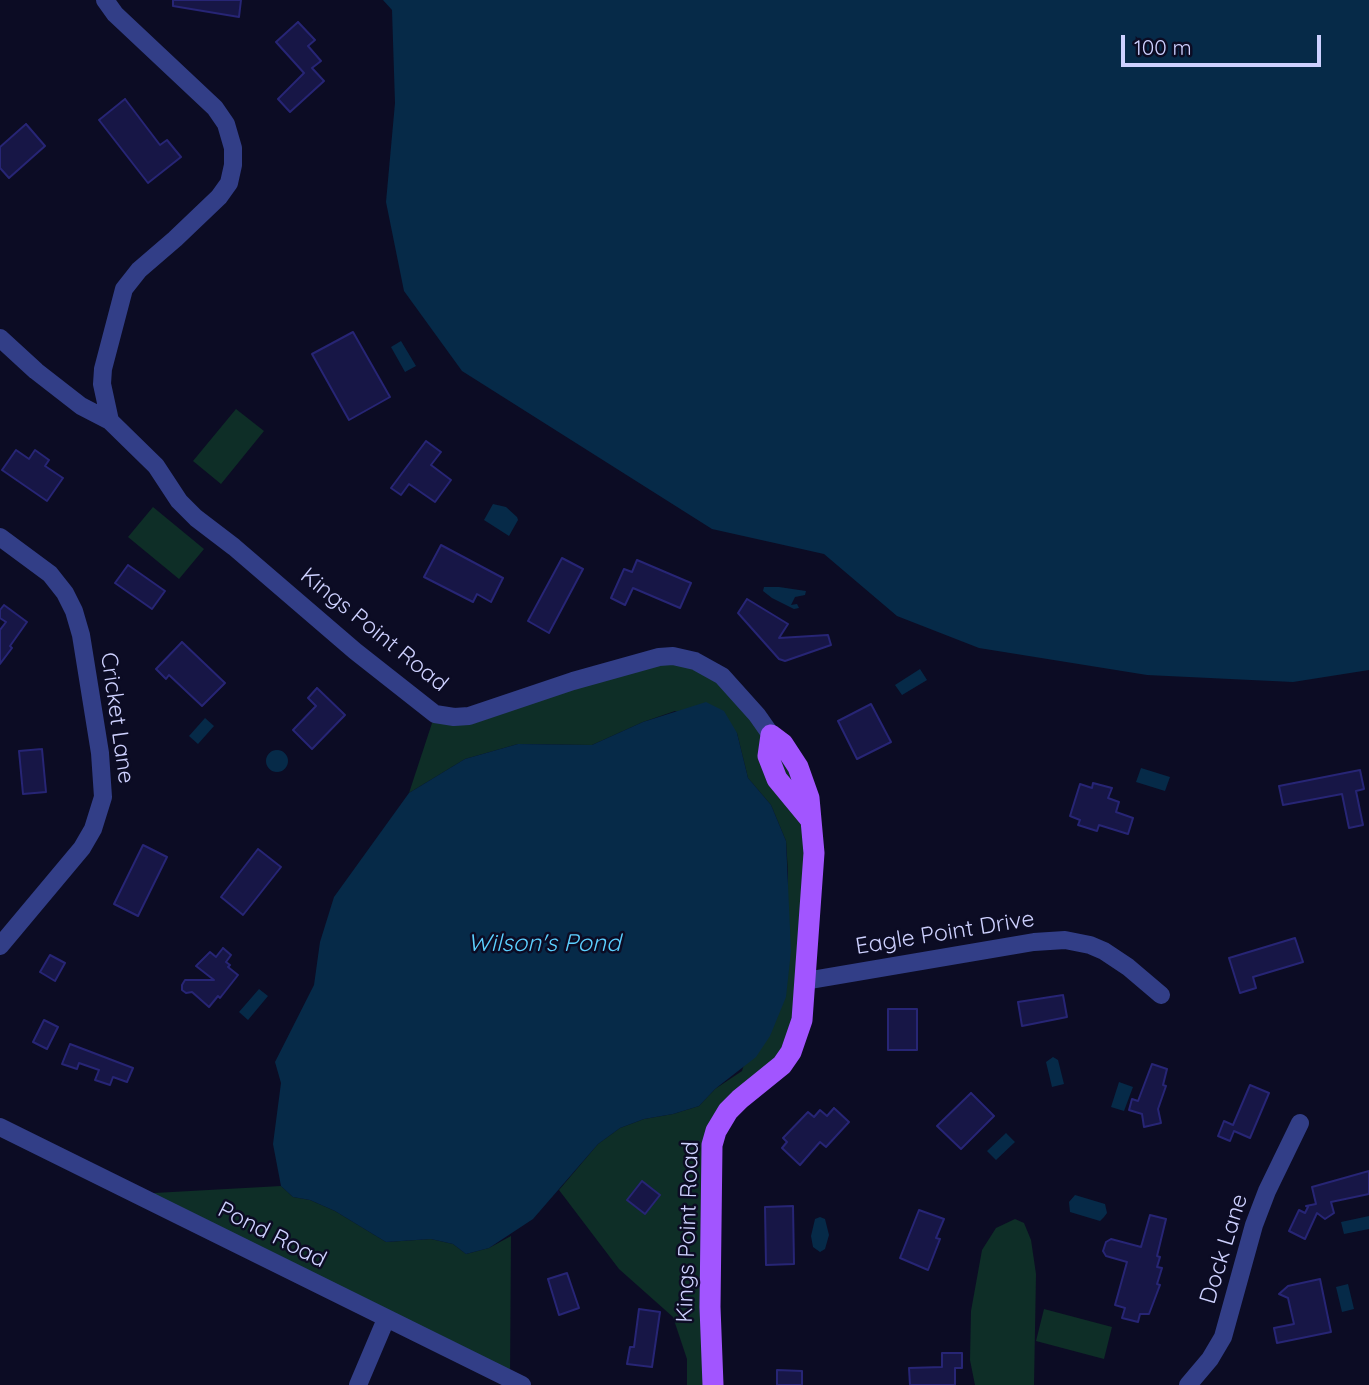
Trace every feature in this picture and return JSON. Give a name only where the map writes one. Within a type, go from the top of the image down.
[{"type":"main road","name":"Kings Point Road","points":[[713,1385],[710,1307],[712,1145],[716,1131],[728,1111],[740,1098],[779,1068],[791,1052],[802,1020],[814,853],[809,798],[798,767],[783,744],[771,735]]},
{"type":"street","points":[[105,0],[115,14],[215,108],[226,124],[233,148],[229,183],[219,197],[139,270],[124,289],[103,369],[102,384],[110,421]]},
{"type":"street","name":"Kings Point Road","points":[[0,338],[80,406],[110,421],[156,466],[180,501],[196,518],[435,714],[469,716],[573,681],[659,657],[673,656],[695,661],[722,676],[771,735]]},
{"type":"street","name":"Cricket Lane","points":[[0,537],[50,574],[65,593],[74,611],[102,764],[103,797],[93,829],[82,848],[0,946]]},
{"type":"street","name":"Eagle Point Drive","points":[[805,981],[1034,942],[1065,940],[1104,951],[1161,995]]},
{"type":"street","name":"Dock Lane","points":[[1188,1385],[1210,1359],[1223,1337],[1254,1225],[1267,1191],[1300,1123]]},
{"type":"street","name":"Pond Road","points":[[0,1127],[522,1385]]},
{"type":"street","points":[[358,1385],[386,1319]]},
{"type":"green space","points":[[236,409],[264,431],[221,484],[193,461]]},
{"type":"green space","points":[[153,507],[204,549],[179,579],[128,537]]},
{"type":"green space","points":[[659,657],[722,676],[809,798],[791,1052],[716,1131],[713,1385],[687,1385],[687,1359],[673,1317],[619,1269],[559,1190],[598,1144],[620,1128],[644,1119],[699,1106],[715,1089],[742,1071],[788,913],[788,872],[786,841],[771,805],[748,778],[737,733],[675,711],[592,745],[518,744],[465,759],[409,793],[435,714],[454,717]]},
{"type":"green space","points":[[281,1186],[293,1197],[310,1200],[335,1211],[386,1242],[431,1239],[453,1244],[466,1254],[489,1248],[511,1236],[510,1379],[136,1194]]},
{"type":"green space","points":[[1015,1219],[1024,1223],[1031,1240],[1036,1274],[1034,1385],[975,1385],[970,1360],[971,1311],[982,1250],[996,1228]]},
{"type":"green space","points":[[1044,1309],[1112,1327],[1104,1359],[1036,1341]]},
{"type":"water","points":[[383,0],[1369,0],[1369,670],[1293,682],[1147,675],[979,648],[897,616],[824,554],[712,529],[462,371],[404,291],[386,202],[395,103],[392,10]]},
{"type":"water","points":[[401,341],[416,366],[405,372],[391,347]]},
{"type":"water","points":[[493,504],[506,507],[517,517],[509,536],[484,520]]},
{"type":"water","points":[[764,587],[806,591],[805,595],[795,597],[791,605],[797,604],[799,608],[794,609],[772,598],[763,591]]},
{"type":"water","points":[[920,669],[927,680],[902,695],[895,685]]},
{"type":"water","name":"Wilson's Pond","points":[[706,702],[724,711],[737,733],[748,778],[771,805],[786,841],[791,951],[786,997],[770,1036],[756,1057],[715,1089],[699,1106],[644,1119],[620,1128],[598,1144],[533,1219],[489,1248],[466,1254],[453,1244],[431,1239],[386,1242],[335,1211],[310,1200],[293,1197],[281,1186],[273,1144],[281,1083],[275,1062],[314,985],[320,942],[334,897],[409,793],[465,759],[518,744],[592,745],[643,722]]},
{"type":"water","points":[[205,718],[214,726],[198,744],[189,736]]},
{"type":"water","points":[[277,750],[285,753],[288,761],[285,769],[277,772],[269,769],[266,761],[269,753]]},
{"type":"water","points":[[1141,768],[1170,777],[1165,791],[1136,782]]},
{"type":"water","points":[[259,989],[268,996],[248,1020],[239,1012]]},
{"type":"water","points":[[1053,1057],[1058,1060],[1064,1084],[1052,1087],[1046,1062]]},
{"type":"water","points":[[1119,1082],[1133,1087],[1124,1111],[1111,1107]]},
{"type":"water","points":[[1006,1133],[1015,1142],[996,1160],[987,1151]]},
{"type":"water","points":[[1075,1195],[1105,1204],[1107,1213],[1100,1221],[1070,1212],[1069,1202]]},
{"type":"water","points":[[1369,1216],[1369,1229],[1344,1234],[1341,1222]]},
{"type":"water","points":[[815,1219],[825,1219],[829,1235],[825,1249],[820,1252],[813,1247],[811,1236]]},
{"type":"water","points":[[1348,1284],[1354,1309],[1342,1312],[1336,1287]]},
{"type":"building","points":[[173,0],[241,0],[239,17],[173,6]]},
{"type":"building","points":[[298,22],[315,40],[308,46],[321,61],[312,68],[324,81],[290,112],[278,99],[304,73],[276,42]]},
{"type":"building","points":[[125,99],[160,145],[167,140],[181,157],[148,183],[99,120]]},
{"type":"building","points":[[26,124],[45,146],[9,178],[0,168],[0,147]]},
{"type":"building","points":[[353,332],[390,397],[349,420],[312,354]]},
{"type":"building","points":[[426,441],[441,452],[431,465],[451,480],[435,502],[409,484],[401,495],[391,488]]},
{"type":"building","points":[[16,450],[29,459],[35,450],[49,460],[45,466],[63,478],[47,501],[2,470]]},
{"type":"building","points":[[441,545],[503,578],[491,602],[477,594],[473,602],[424,577]]},
{"type":"building","points":[[562,558],[583,569],[549,633],[528,621]]},
{"type":"building","points":[[637,560],[691,583],[680,608],[633,588],[625,605],[611,598],[624,569],[632,572]]},
{"type":"building","points":[[128,565],[165,591],[152,609],[115,583]]},
{"type":"building","points":[[747,599],[788,624],[779,638],[828,635],[831,645],[785,661],[779,659],[738,613]]},
{"type":"building","points":[[4,605],[27,622],[0,664],[0,630],[6,622],[0,618],[0,610]]},
{"type":"building","points":[[182,642],[225,683],[202,706],[169,675],[166,679],[156,669]]},
{"type":"building","points":[[317,688],[345,715],[312,749],[293,730],[316,706],[308,698]]},
{"type":"building","points":[[871,704],[891,742],[857,759],[838,721]]},
{"type":"building","points":[[42,749],[46,792],[23,794],[19,751]]},
{"type":"building","points":[[1360,770],[1364,789],[1356,791],[1363,825],[1349,828],[1342,794],[1283,805],[1279,786]]},
{"type":"building","points":[[1093,783],[1112,788],[1108,798],[1119,802],[1116,812],[1133,818],[1128,834],[1099,825],[1097,831],[1078,825],[1080,820],[1070,816],[1080,784],[1092,788]]},
{"type":"building","points":[[143,845],[167,857],[138,916],[114,904]]},
{"type":"building","points":[[258,849],[281,867],[243,915],[221,897]]},
{"type":"building","points":[[1295,938],[1303,962],[1253,977],[1256,988],[1240,993],[1229,958]]},
{"type":"building","points":[[223,948],[231,955],[226,962],[230,965],[228,967],[238,975],[220,998],[218,996],[209,1007],[192,992],[186,993],[182,990],[182,985],[185,980],[214,980],[196,966],[210,952],[216,957]]},
{"type":"building","points":[[50,955],[65,963],[55,981],[40,972]]},
{"type":"building","points":[[1063,995],[1067,1017],[1022,1026],[1018,1002]]},
{"type":"building","points":[[888,1009],[917,1009],[917,1050],[888,1050]]},
{"type":"building","points":[[44,1020],[58,1027],[47,1049],[33,1042]]},
{"type":"building","points":[[70,1044],[133,1068],[127,1082],[113,1077],[110,1085],[95,1080],[99,1070],[79,1063],[77,1069],[62,1064]]},
{"type":"building","points":[[1152,1064],[1167,1069],[1163,1085],[1166,1086],[1158,1109],[1161,1123],[1144,1127],[1142,1114],[1129,1110],[1132,1099],[1138,1101]]},
{"type":"building","points":[[1250,1085],[1269,1093],[1250,1138],[1234,1131],[1230,1141],[1218,1136],[1224,1121],[1233,1125]]},
{"type":"building","points":[[971,1093],[994,1116],[961,1149],[937,1126]]},
{"type":"building","points":[[834,1108],[849,1122],[826,1147],[820,1142],[800,1165],[782,1148],[787,1142],[783,1138],[808,1112],[814,1117],[820,1110],[827,1116]]},
{"type":"building","points":[[1369,1171],[1369,1194],[1331,1202],[1334,1213],[1325,1219],[1317,1213],[1305,1239],[1289,1231],[1299,1210],[1305,1213],[1308,1207],[1306,1206],[1316,1204],[1312,1187]]},
{"type":"building","points":[[642,1181],[660,1195],[645,1214],[627,1200]]},
{"type":"building","points":[[793,1206],[794,1264],[766,1265],[765,1207]]},
{"type":"building","points":[[919,1210],[944,1219],[936,1238],[940,1239],[928,1270],[900,1258]]},
{"type":"building","points":[[1150,1215],[1166,1219],[1157,1256],[1160,1257],[1157,1267],[1162,1268],[1157,1284],[1160,1285],[1149,1314],[1140,1314],[1138,1322],[1122,1318],[1125,1308],[1115,1305],[1127,1262],[1106,1256],[1103,1251],[1106,1242],[1111,1239],[1141,1247]]},
{"type":"building","points":[[567,1273],[579,1308],[559,1315],[548,1279]]},
{"type":"building","points":[[1320,1279],[1331,1332],[1277,1343],[1274,1328],[1294,1324],[1288,1298],[1279,1294],[1288,1286]]},
{"type":"building","points":[[639,1309],[660,1312],[652,1367],[627,1364],[630,1347],[634,1347]]},
{"type":"building","points":[[942,1353],[962,1353],[962,1368],[955,1368],[955,1385],[910,1385],[909,1368],[942,1367]]},
{"type":"building","points":[[777,1370],[802,1371],[802,1385],[777,1385]]}]
